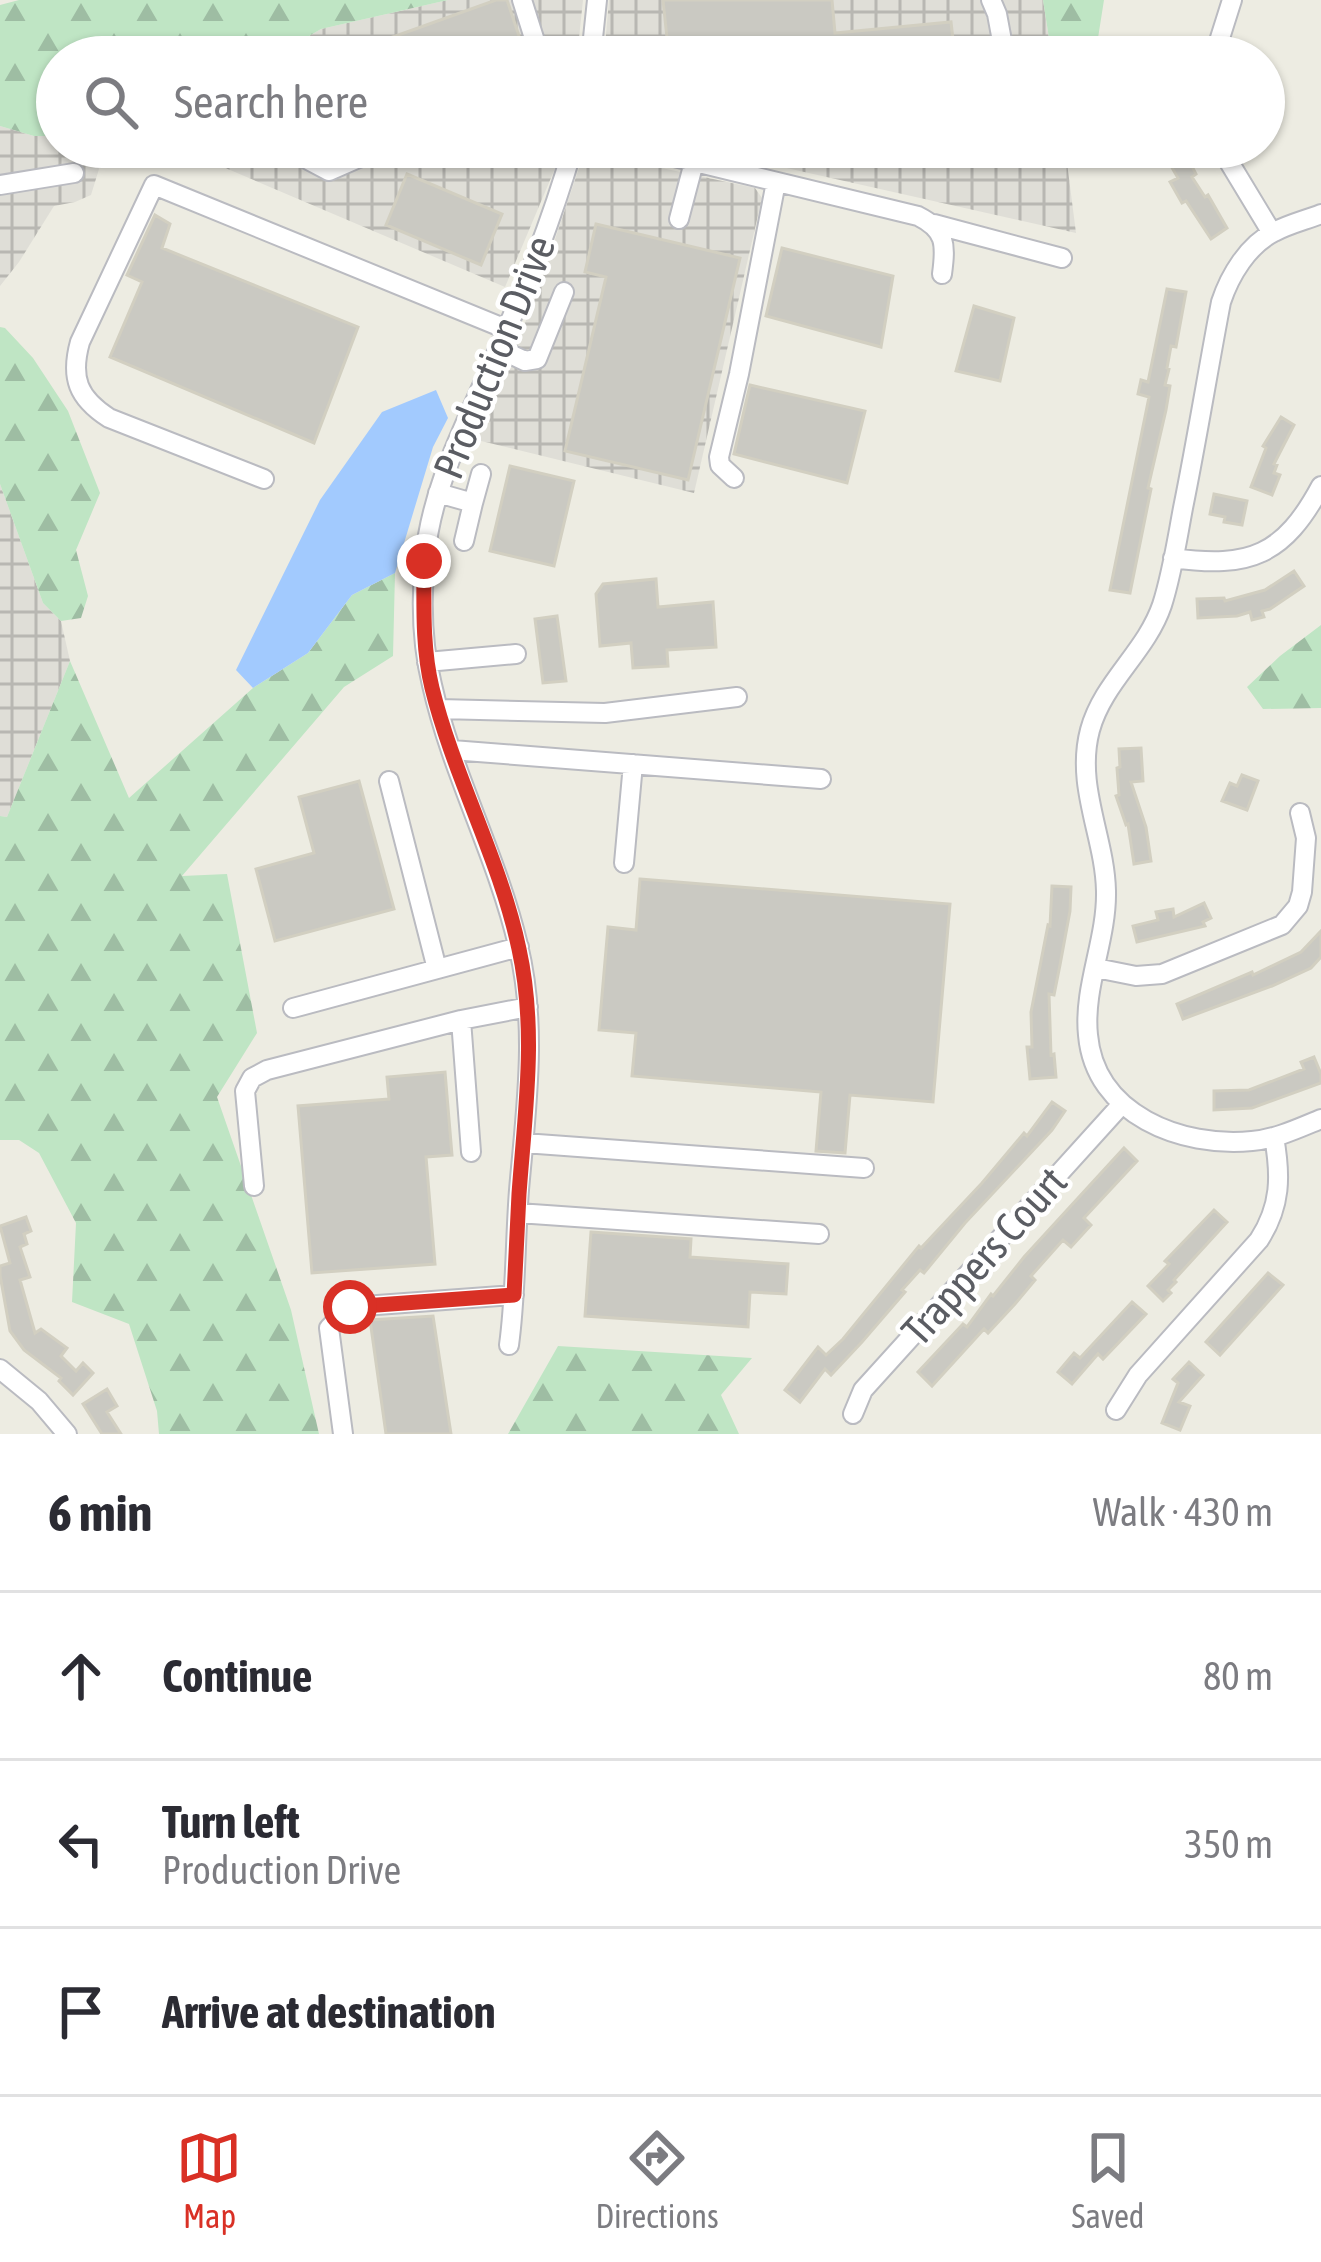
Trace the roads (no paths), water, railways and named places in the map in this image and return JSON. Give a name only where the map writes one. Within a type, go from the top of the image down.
[{"type":"street","points":[[522,0],[533,36]]},
{"type":"street","points":[[593,36],[597,0]]},
{"type":"street","points":[[991,0],[1001,36]]},
{"type":"street","points":[[1221,36],[1232,0]]},
{"type":"street","name":"Production Drive","points":[[509,1345],[529,1074],[528,1007],[519,947],[452,750],[428,662],[424,561],[438,493],[547,229],[566,168]]},
{"type":"street","points":[[679,219],[692,168]]},
{"type":"street","points":[[736,168],[1062,258]]},
{"type":"street","points":[[1233,168],[1272,232]]},
{"type":"street","points":[[0,184],[74,172]]},
{"type":"street","points":[[734,478],[719,457],[776,182]]},
{"type":"street","points":[[264,479],[109,418],[92,407],[80,387],[74,365],[80,343],[154,184],[506,329]]},
{"type":"street","points":[[1321,214],[1272,232],[1228,280],[1161,606],[1143,643],[1108,686],[1090,728],[1086,752],[1087,796],[1106,871],[1107,895],[1087,1014],[1091,1054],[1108,1089],[1149,1123],[1194,1140],[1220,1143],[1274,1137],[1321,1119]]},
{"type":"street","points":[[934,224],[944,244],[942,274]]},
{"type":"street","points":[[499,349],[525,361],[537,359],[564,292]]},
{"type":"street","points":[[464,541],[481,474]]},
{"type":"street","points":[[1174,558],[1213,564],[1253,556],[1294,528],[1321,486]]},
{"type":"street","points":[[438,493],[473,503]]},
{"type":"street","points":[[428,662],[516,654]]},
{"type":"street","points":[[439,709],[605,712],[737,698]]},
{"type":"street","points":[[452,750],[821,779]]},
{"type":"street","points":[[625,862],[633,764]]},
{"type":"street","points":[[388,781],[437,969]]},
{"type":"street","points":[[1096,968],[1136,976],[1162,974],[1282,925],[1298,906],[1302,892],[1306,838],[1300,813]]},
{"type":"street","points":[[293,1008],[519,947]]},
{"type":"street","points":[[254,1186],[245,1091],[252,1078],[267,1070],[461,1020],[528,1007]]},
{"type":"street","points":[[461,1020],[471,1152]]},
{"type":"street","name":"Trappers Court","points":[[853,1414],[863,1390],[1123,1104]]},
{"type":"street","points":[[1115,1410],[1138,1376],[1269,1224],[1280,1184],[1274,1137]]},
{"type":"street","points":[[524,1143],[864,1168]]},
{"type":"street","points":[[518,1214],[819,1234]]},
{"type":"street","points":[[343,1434],[329,1328],[350,1307],[514,1295]]},
{"type":"street","points":[[0,1369],[53,1414],[67,1434]]},
{"type":"water","points":[[436,390],[448,418],[433,447],[395,573],[352,595],[308,653],[253,688],[236,670],[320,500],[382,412]]}]
